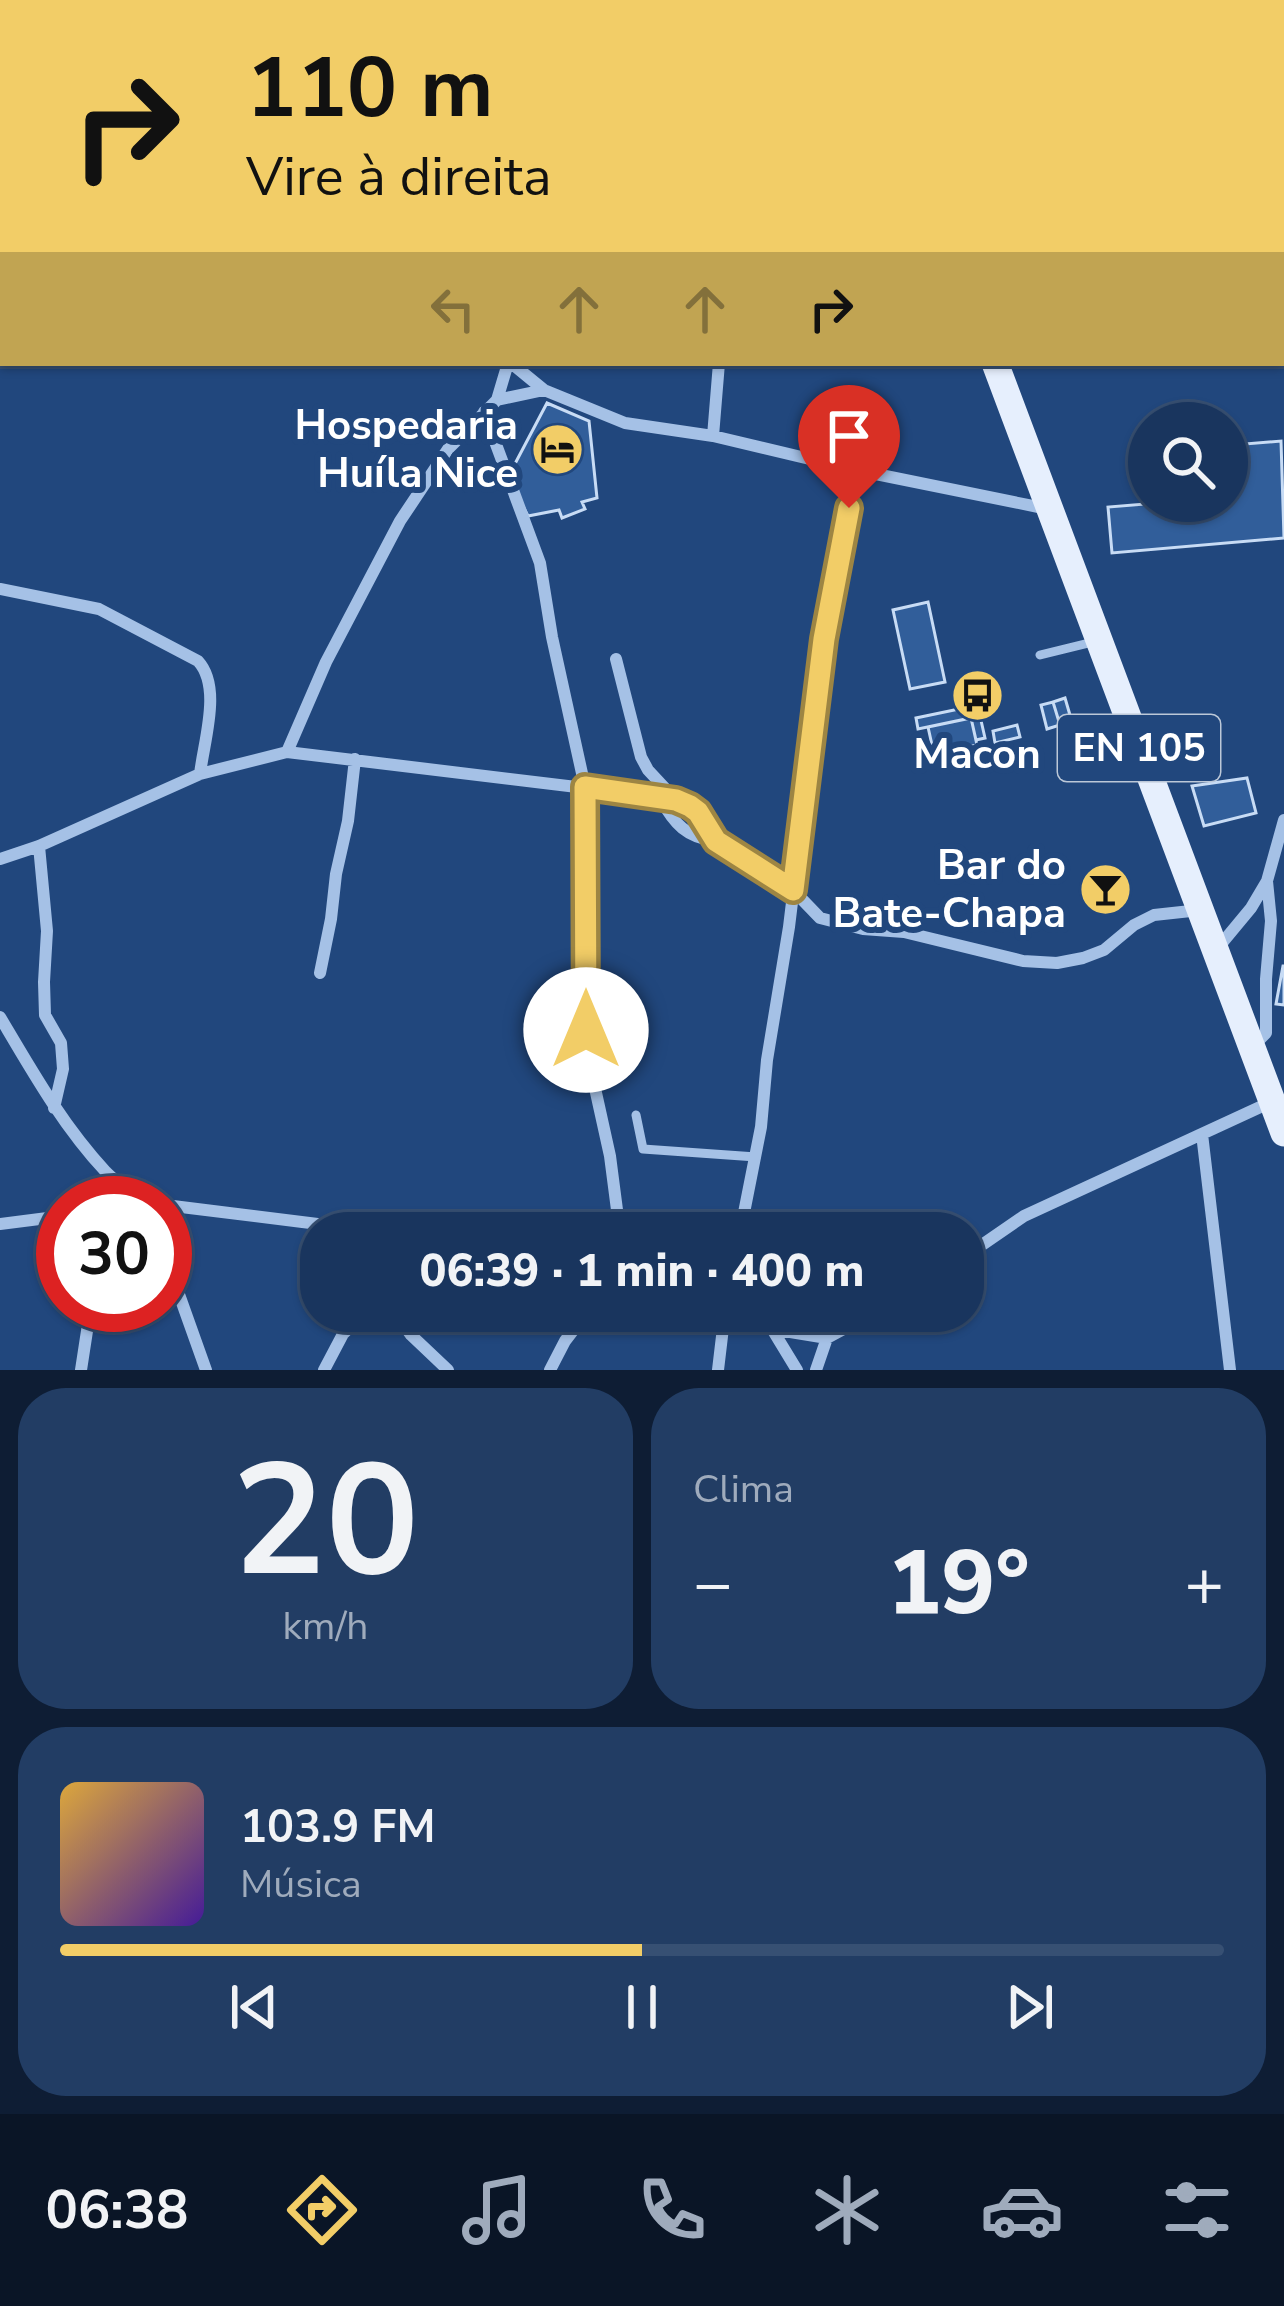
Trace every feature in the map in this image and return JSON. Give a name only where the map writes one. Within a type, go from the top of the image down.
[{"type":"main road","name":"EN 105","points":[[996,366],[1284,1133]]},
{"type":"street","points":[[286,752],[326,662],[400,521],[448,449],[497,400],[508,366]]},
{"type":"street","points":[[513,366],[544,390],[625,423],[713,436],[1048,509]]},
{"type":"street","points":[[713,436],[719,366]]},
{"type":"street","points":[[497,400],[544,390]]},
{"type":"street","points":[[484,412],[540,563],[585,787],[586,1030],[617,1212]]},
{"type":"street","points":[[744,1212],[789,927],[824,639],[856,470]]},
{"type":"street","points":[[0,589],[99,610],[197,661],[208,672],[212,689],[200,774]]},
{"type":"street","points":[[616,658],[640,757],[676,800],[698,812],[716,841]]},
{"type":"street","points":[[0,859],[200,774],[286,752],[676,800]]},
{"type":"street","points":[[320,974],[355,760]]},
{"type":"street","points":[[661,798],[681,829],[716,841],[793,890],[820,918]]},
{"type":"street","points":[[1216,951],[1267,881],[1284,820]]},
{"type":"street","points":[[39,846],[47,931],[45,1015],[62,1043],[63,1070],[54,1108]]},
{"type":"street","points":[[1252,1046],[1266,1033],[1271,922],[1267,881]]},
{"type":"street","points":[[789,927],[820,918],[863,929],[904,932],[1024,961],[1057,963],[1104,950],[1154,915],[1200,910]]},
{"type":"street","points":[[0,1017],[54,1108],[110,1176]]},
{"type":"street","points":[[984,1244],[1024,1216],[1272,1101]]},
{"type":"street","points":[[1202,1134],[1230,1370]]},
{"type":"street","points":[[192,1208],[300,1222]]},
{"type":"street","points":[[0,1224],[36,1219]]},
{"type":"street","points":[[192,1331],[206,1370]]},
{"type":"street","points":[[81,1370],[87,1332]]},
{"type":"street","points":[[324,1370],[345,1332]]},
{"type":"street","points":[[409,1332],[448,1370]]},
{"type":"street","points":[[551,1370],[573,1332]]},
{"type":"street","points":[[718,1370],[723,1332]]},
{"type":"street","points":[[773,1332],[796,1370]]},
{"type":"street","points":[[784,1332],[827,1339],[840,1332]]},
{"type":"street","points":[[816,1370],[827,1339]]},
{"type":"lane","points":[[1040,655],[1097,640]]},
{"type":"lane","points":[[1063,737],[1130,724]]},
{"type":"lane","points":[[636,1115],[643,1149],[756,1157]]},
{"type":"building","name":"Hospedaria Huíla Nice","points":[[547,403],[589,421],[597,498],[582,502],[585,509],[562,518],[559,510],[528,516],[508,477]]},
{"type":"building","points":[[1281,441],[1284,538],[1112,553],[1108,507],[1128,505],[1128,522],[1248,522],[1248,444]]},
{"type":"building","points":[[928,602],[945,682],[910,689],[893,610]]},
{"type":"building","points":[[1065,698],[1072,722],[1060,725],[1053,702]]},
{"type":"building","points":[[1053,702],[1060,725],[1047,729],[1041,705]]},
{"type":"building","points":[[978,705],[980,716],[918,729],[916,718]]},
{"type":"building","points":[[980,716],[985,738],[976,740],[971,718]]},
{"type":"building","points":[[971,718],[977,745],[934,754],[928,727]]},
{"type":"building","points":[[1017,725],[1020,737],[995,743],[993,731]]},
{"type":"building","points":[[1247,778],[1256,813],[1204,826],[1192,786]]},
{"type":"building","points":[[1284,966],[1284,1005],[1276,1004]]},
{"type":"place","name":"Hospedaria Huíla Nice","points":[[557,449]]},
{"type":"place","name":"Macon","points":[[977,695]]},
{"type":"place","name":"Bar do Bate-Chapa","points":[[1105,889]]},
{"type":"route","points":[[586,1030],[585,787],[690,806],[716,841],[793,890],[824,639],[849,508]]}]
